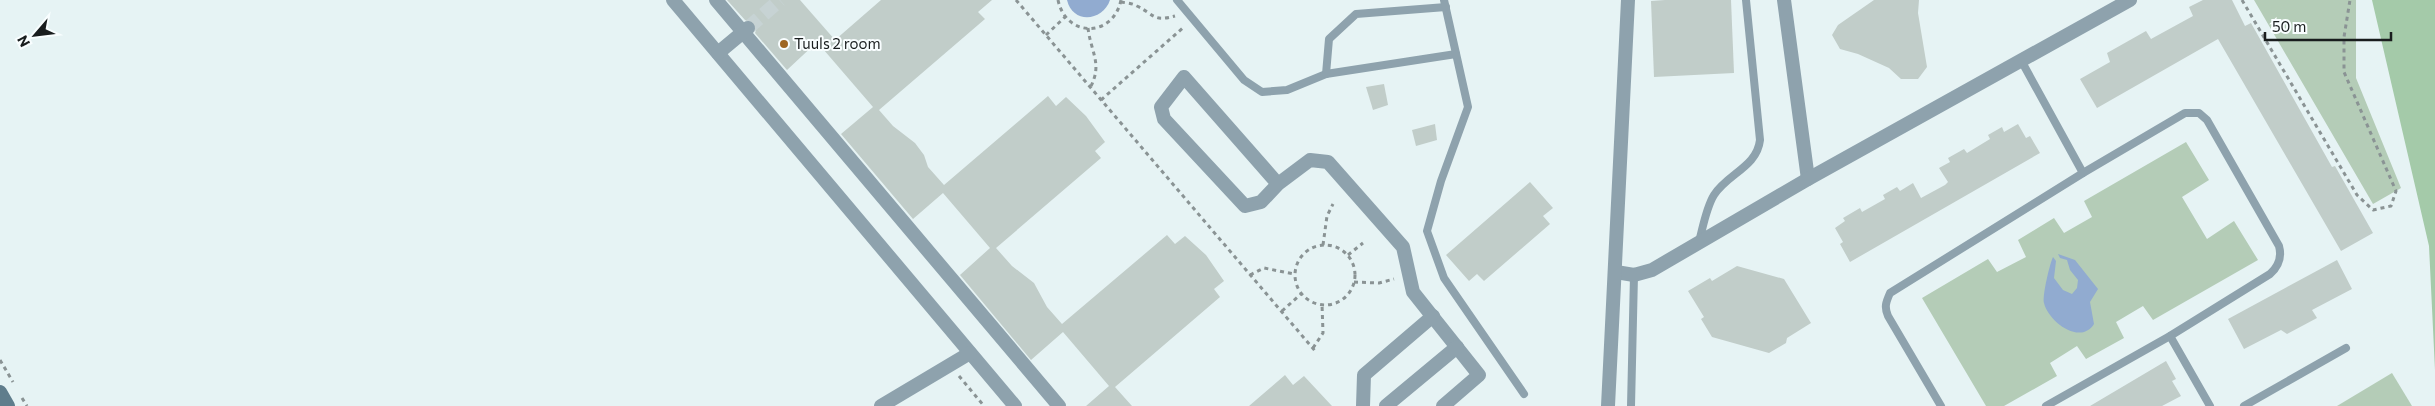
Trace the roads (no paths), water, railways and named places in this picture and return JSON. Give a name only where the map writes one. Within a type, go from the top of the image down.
[{"type":"main road","points":[[0,392],[8,406]]},
{"type":"street","points":[[673,0],[1015,406]]},
{"type":"street","points":[[716,0],[746,30],[1059,406]]},
{"type":"street","points":[[1608,406],[1628,0]]},
{"type":"street","points":[[1784,0],[1808,179]]},
{"type":"street","points":[[1616,272],[1634,275],[1652,270],[1808,179],[2022,62],[2130,0]]},
{"type":"street","points":[[718,53],[746,30]]},
{"type":"street","points":[[1278,184],[1184,77],[1161,107],[1164,119],[1245,206],[1261,202],[1278,184],[1310,160],[1328,162],[1403,247],[1413,292],[1479,375],[1443,406]]},
{"type":"street","points":[[1363,406],[1364,375],[1433,316]]},
{"type":"street","points":[[1386,406],[1457,347]]},
{"type":"street","points":[[881,406],[970,353]]},
{"type":"lane","points":[[1177,0],[1244,80],[1262,92],[1287,90],[1326,74],[1456,54]]},
{"type":"lane","points":[[1698,244],[1715,193],[1748,164],[1759,148],[1760,140],[1746,0]]},
{"type":"lane","points":[[1326,74],[1329,39],[1356,14],[1445,3],[1468,107],[1427,231],[1444,278],[1524,394]]},
{"type":"lane","points":[[2022,62],[2083,173]]},
{"type":"lane","points":[[1941,406],[1888,316],[1885,309],[1890,293],[2083,173],[2184,113],[2199,113],[2207,120],[2278,246],[2280,261],[2270,274],[2170,336],[2046,406]]},
{"type":"lane","points":[[1631,406],[1634,275]]},
{"type":"lane","points":[[2170,336],[2210,406]]},
{"type":"lane","points":[[2244,406],[2346,348]]},
{"type":"water","points":[[1067,0],[1110,0],[1106,7],[1095,16],[1081,17],[1070,8]]},
{"type":"water","points":[[2058,254],[2075,260],[2098,289],[2090,302],[2094,324],[2088,330],[2081,333],[2073,332],[2058,323],[2047,310],[2044,303],[2048,272],[2053,257],[2056,261],[2054,278],[2063,290],[2072,294],[2077,288],[2078,280],[2070,270],[2067,260],[2060,258]]},
{"type":"tunnel","points":[[748,28],[780,0]]},
{"type":"place","name":"Tuuls 2 room","points":[[784,44]]}]
